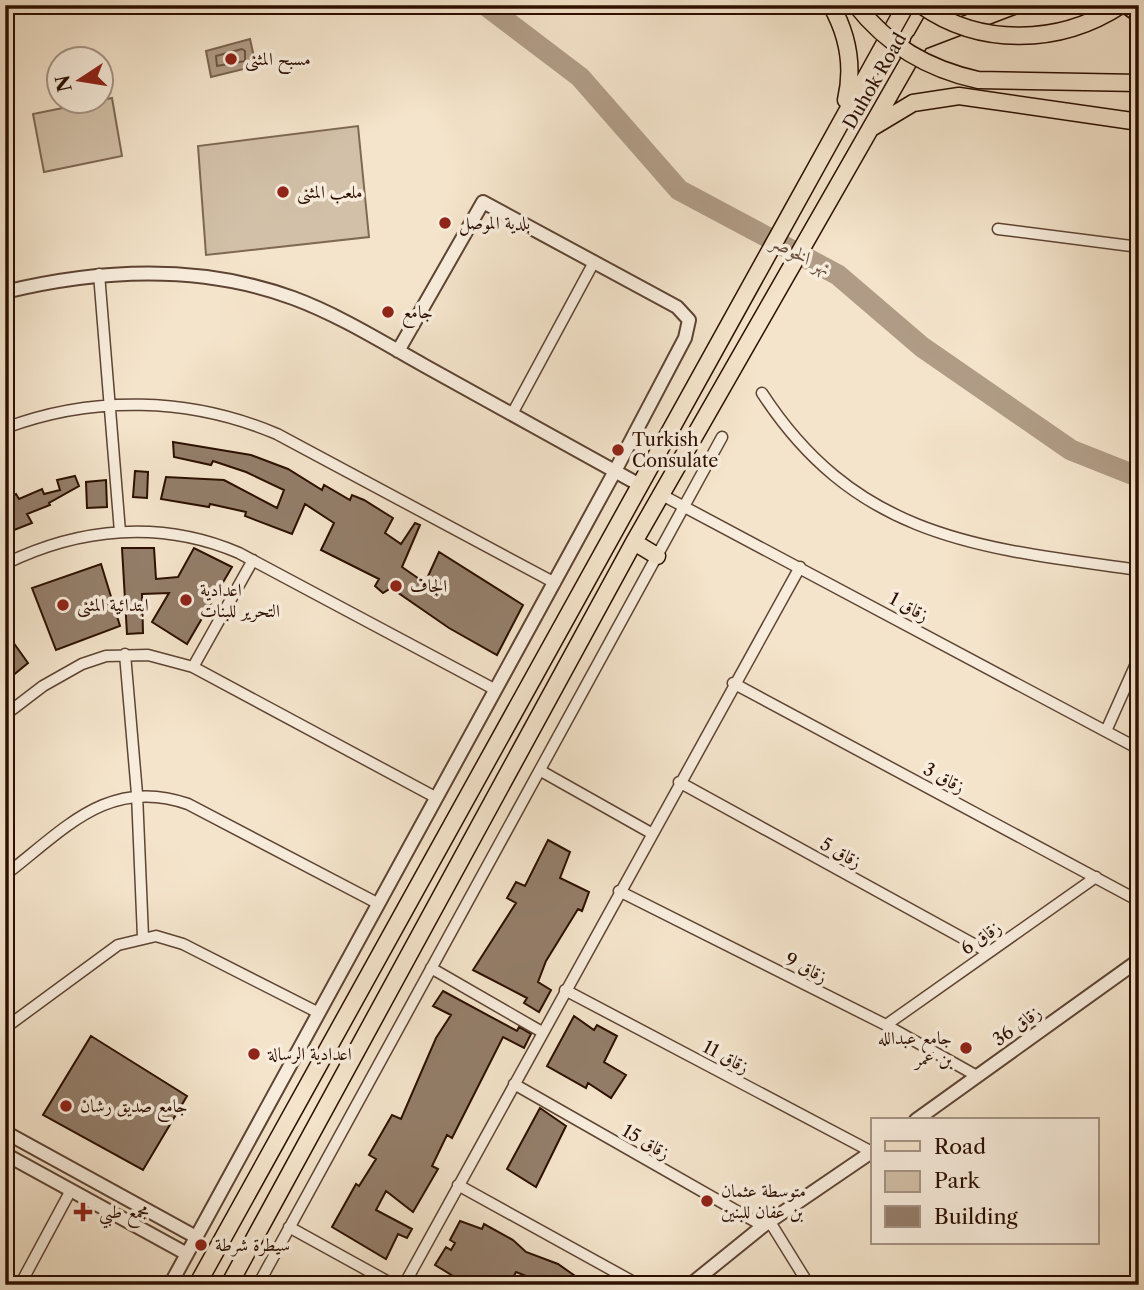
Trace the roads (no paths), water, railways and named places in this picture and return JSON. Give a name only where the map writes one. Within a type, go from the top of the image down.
[{"type":"highway","points":[[831,5],[842,24],[849,55],[849,86],[843,115]]},
{"type":"highway","points":[[856,5],[886,38],[907,53],[953,74],[978,80],[1139,83]]},
{"type":"highway","name":"Duhok Road","points":[[197,1285],[815,164],[906,5]]},
{"type":"highway","points":[[921,5],[948,23],[1009,37],[1059,30],[1123,5]]},
{"type":"highway","name":"Duhok Road","points":[[229,1285],[634,542],[940,5]]},
{"type":"highway","points":[[919,42],[1016,5]]},
{"type":"highway","points":[[871,128],[913,103],[959,96],[1139,122]]},
{"type":"highway","points":[[634,542],[657,556]]},
{"type":"main road","points":[[1123,5],[1139,15]]},
{"type":"street","points":[[170,1285],[494,689],[555,583],[685,338],[689,320],[677,307],[483,202],[398,351]]},
{"type":"street","points":[[998,229],[1139,247]]},
{"type":"street","points":[[512,414],[594,262]]},
{"type":"street","points":[[5,292],[99,274],[151,273],[247,286],[292,298],[398,351],[638,484]]},
{"type":"street","points":[[99,274],[120,531]]},
{"type":"street","points":[[762,393],[789,433],[834,477],[869,502],[904,519],[953,537],[1024,555],[1139,570]]},
{"type":"street","points":[[5,428],[66,411],[108,405],[192,408],[254,424],[555,583]]},
{"type":"street","points":[[258,1285],[722,437]]},
{"type":"street","name":"زقاق 1","points":[[662,495],[1139,749]]},
{"type":"street","points":[[5,564],[54,543],[120,531],[170,532],[196,536],[253,560],[494,689]]},
{"type":"street","points":[[193,667],[253,560]]},
{"type":"street","points":[[404,1285],[733,683],[800,567]]},
{"type":"street","points":[[125,654],[137,794],[142,937]]},
{"type":"street","points":[[5,715],[62,674],[107,656],[148,655],[193,667],[435,797]]},
{"type":"street","points":[[1106,731],[1139,657]]},
{"type":"street","name":"زقاق 3","points":[[733,683],[1139,901]]},
{"type":"street","points":[[541,771],[651,833]]},
{"type":"street","name":"زقاق 5","points":[[679,782],[988,952]]},
{"type":"street","points":[[5,875],[90,811],[137,794],[171,798],[188,804],[377,903]]},
{"type":"street","name":"زقاق 6","points":[[886,1025],[1096,877]]},
{"type":"street","name":"زقاق 9","points":[[620,891],[886,1025],[977,1076]]},
{"type":"street","points":[[5,1028],[110,949],[142,937],[170,938],[319,1013]]},
{"type":"street","name":"زقاق 36","points":[[919,1118],[1139,960]]},
{"type":"street","points":[[431,968],[542,1032]]},
{"type":"street","name":"زقاق 11","points":[[565,990],[871,1151]]},
{"type":"street","name":"زقاق 15","points":[[514,1084],[767,1224]]},
{"type":"street","points":[[5,1132],[196,1237]]},
{"type":"street","points":[[690,1285],[767,1224],[871,1153]]},
{"type":"street","points":[[5,1154],[187,1254]]},
{"type":"street","points":[[458,1185],[639,1285]]},
{"type":"street","points":[[20,1285],[71,1190]]},
{"type":"street","points":[[767,1224],[809,1285]]},
{"type":"street","points":[[289,1227],[394,1285]]},
{"type":"water","name":"مسبح المثنى","points":[[250,39],[256,66],[211,77],[206,51]]},
{"type":"waterway","name":"نهر الخوصر","points":[[485,5],[580,77],[679,190],[838,275],[922,347],[1071,450],[1139,477]]},
{"type":"place","name":"مسبح المثنى","points":[[231,59]]},
{"type":"place","name":"ملعب المثنى","points":[[283,192]]},
{"type":"place","name":"بلدية الموصل","points":[[445,223]]},
{"type":"place","name":"جامع","points":[[388,312]]},
{"type":"place","name":"Turkish Consulate","points":[[618,450]]},
{"type":"place","name":"الجاف","points":[[396,586]]},
{"type":"place","name":"اعدادية التحرير للبنات","points":[[186,600]]},
{"type":"place","name":"ابتدائية المثنى","points":[[63,605]]},
{"type":"place","name":"جامع عبدالله بن عمر","points":[[966,1048]]},
{"type":"place","name":"اعدادية الرسالة","points":[[254,1054]]},
{"type":"place","name":"جامع صديق رشان","points":[[66,1106]]},
{"type":"place","name":"متوسطة عثمان بن عفان للبنين","points":[[707,1201]]},
{"type":"place","name":"مجمع طبي","points":[[83,1212]]},
{"type":"place","name":"سيطرة شرطة","points":[[201,1245]]}]
